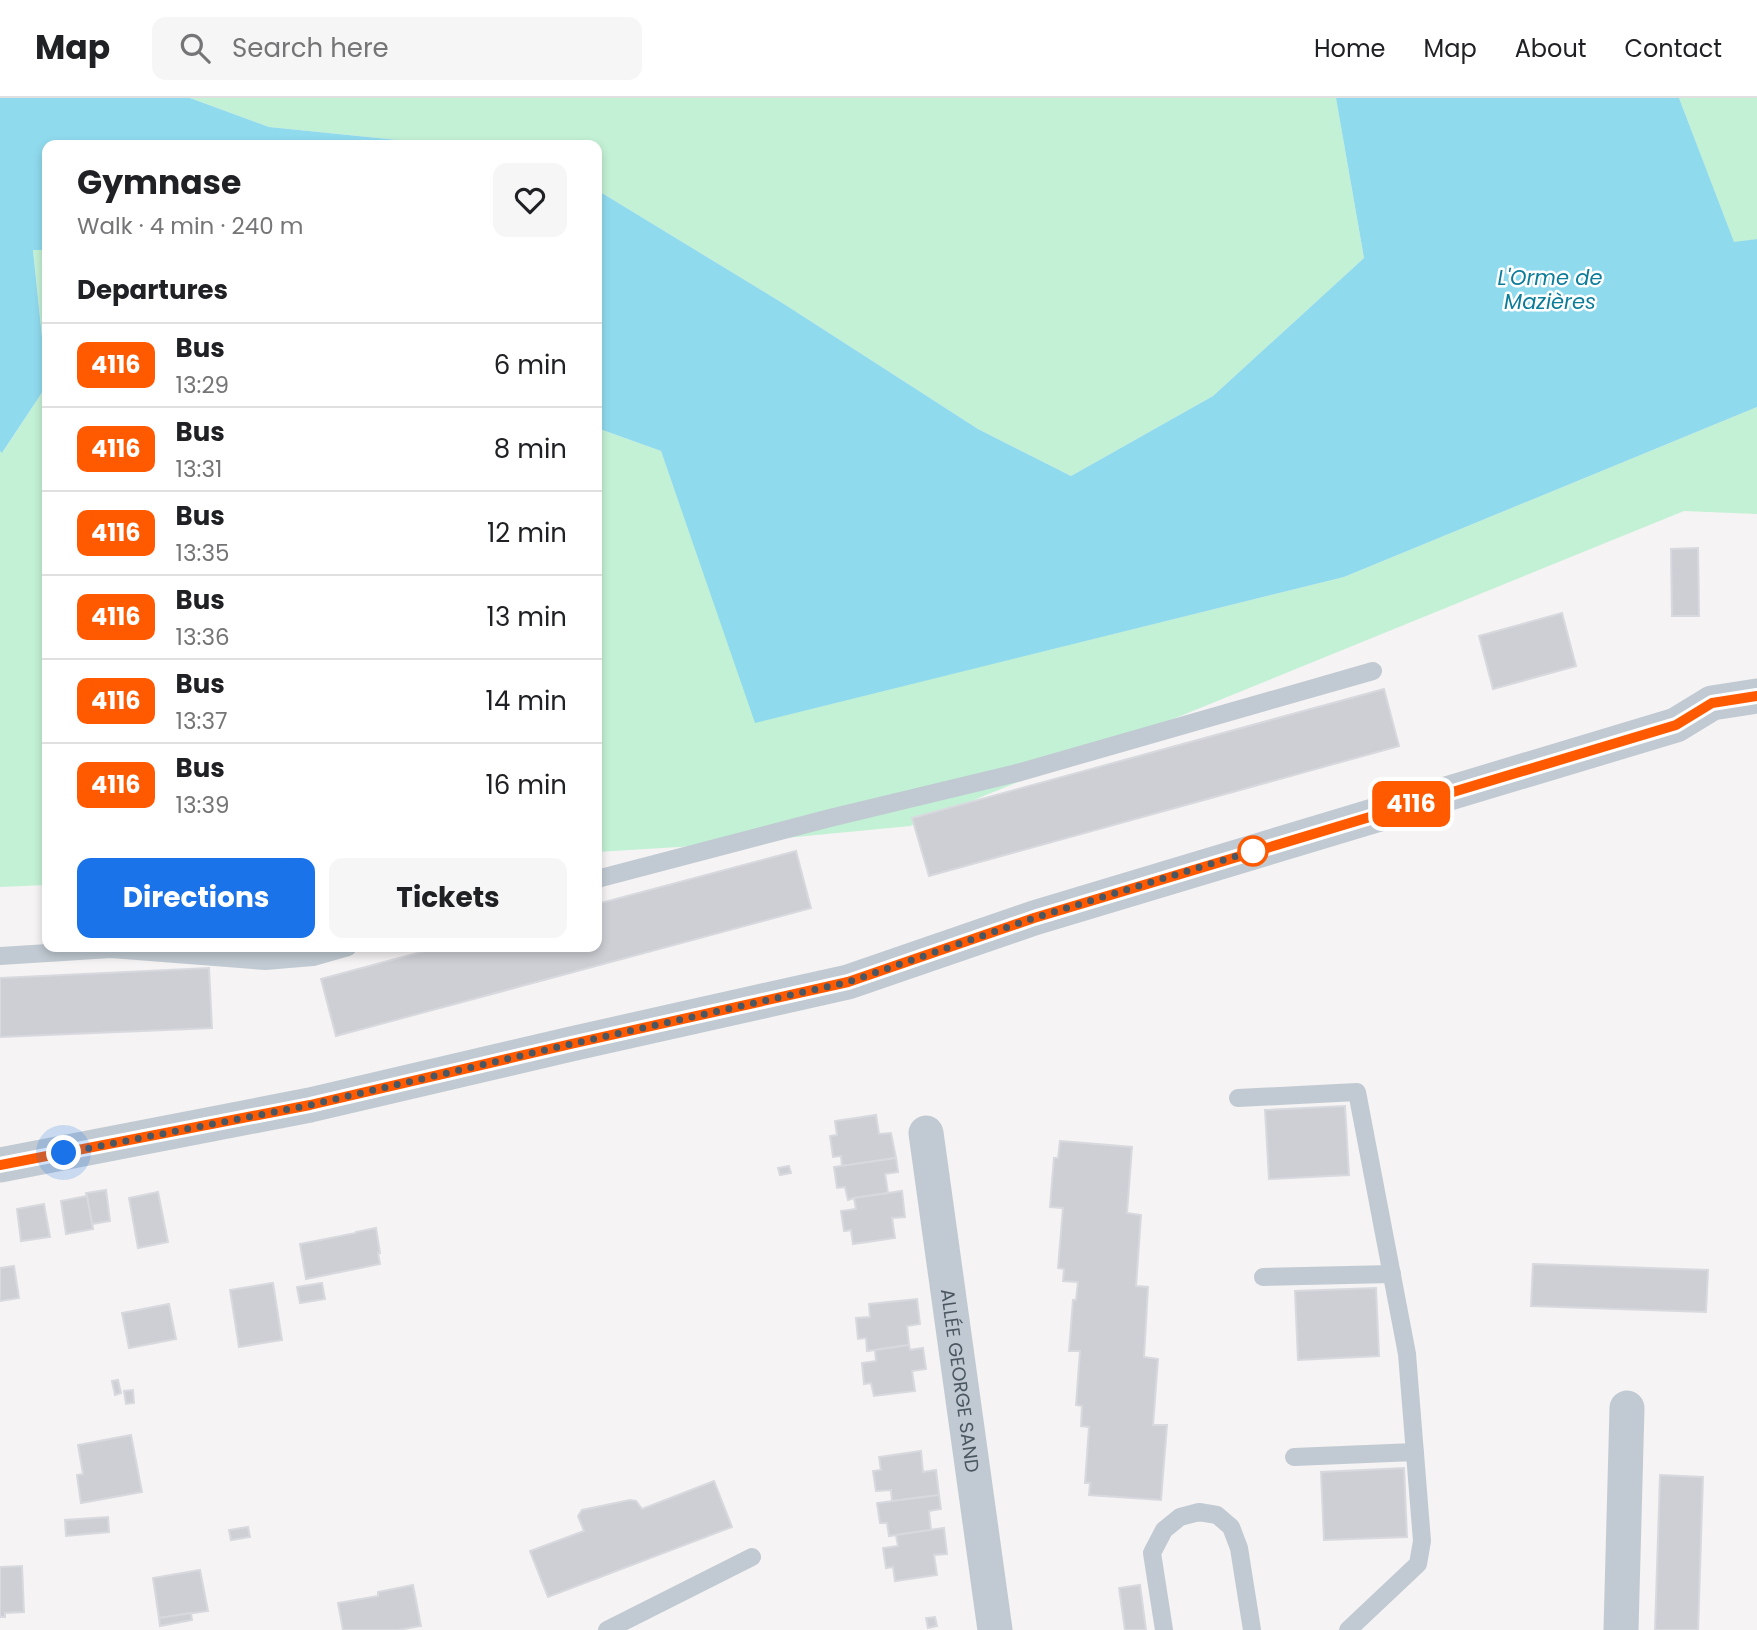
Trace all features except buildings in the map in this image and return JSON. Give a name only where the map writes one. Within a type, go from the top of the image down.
[{"type":"street","points":[[0,1165],[310,1105],[848,982],[1047,914],[1676,725],[1712,703],[1757,696]]},
{"type":"street","name":"ALLÉE GEORGE SAND","points":[[926,1133],[995,1630]]},
{"type":"street","points":[[1622,1630],[1627,1408]]},
{"type":"lane","points":[[602,878],[830,818],[1017,773],[1373,671]]},
{"type":"lane","points":[[0,956],[63,952]]},
{"type":"lane","points":[[150,952],[265,961],[313,957],[330,952]]},
{"type":"lane","points":[[1238,1098],[1357,1092],[1407,1354],[1422,1541],[1418,1564],[1348,1630]]},
{"type":"lane","points":[[1263,1277],[1392,1274]]},
{"type":"lane","points":[[1294,1457],[1415,1452]]},
{"type":"lane","points":[[1164,1630],[1152,1553],[1164,1530],[1180,1517],[1199,1512],[1217,1515],[1231,1527],[1239,1548],[1252,1630]]},
{"type":"lane","points":[[607,1630],[752,1557]]},
{"type":"green space","points":[[190,98],[1336,98],[1364,258],[1213,396],[1071,476],[978,429],[784,304],[602,193],[602,140],[398,140],[269,127]]},
{"type":"green space","points":[[1679,98],[1757,98],[1757,239],[1734,243]]},
{"type":"green space","points":[[33,249],[42,250],[42,334]]},
{"type":"green space","points":[[42,393],[42,885],[0,887],[0,451],[3,452]]},
{"type":"green space","points":[[1757,407],[1757,514],[1684,511],[910,826],[711,845],[602,852],[602,430],[661,451],[756,722],[1344,577]]},
{"type":"water","points":[[0,98],[190,98],[269,127],[398,140],[42,140],[42,250],[33,250],[42,337],[42,393],[2,453]]},
{"type":"water","name":"L'Orme de Mazières","points":[[1336,98],[1679,98],[1734,242],[1757,239],[1757,407],[1344,577],[755,723],[661,451],[602,430],[602,193],[784,304],[978,429],[1071,476],[1213,396],[1364,258]]},
{"type":"bus line","name":"4116","points":[[0,1165],[310,1105],[848,982],[1034,918],[1676,725],[1712,703],[1757,696]]},
{"type":"route","points":[[64,1153],[310,1105],[848,982],[1034,918],[1253,851]]}]
